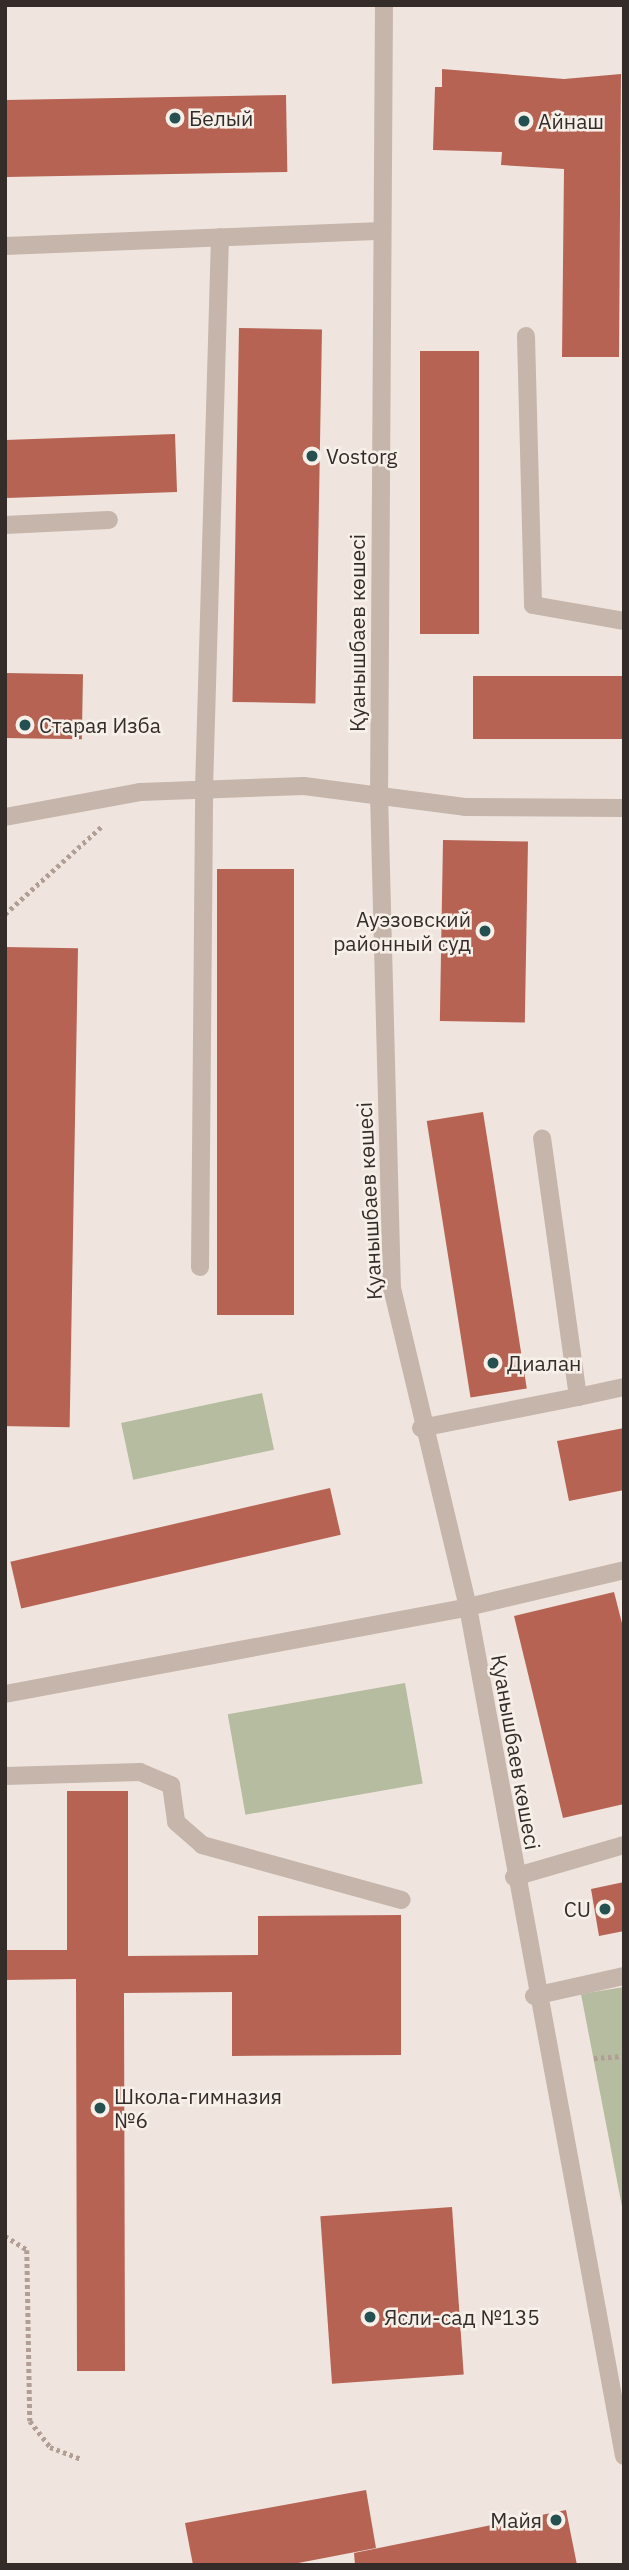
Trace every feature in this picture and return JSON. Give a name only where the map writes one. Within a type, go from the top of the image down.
[{"type":"street","name":"Қуанышбаев көшесі","points":[[384,5],[379,794],[392,1287],[421,1428],[468,1607],[534,1996],[624,2456]]},
{"type":"street","points":[[5,246],[382,231]]},
{"type":"street","points":[[200,1267],[204,789],[220,237]]},
{"type":"street","points":[[526,336],[533,604],[624,621]]},
{"type":"street","points":[[5,525],[109,520]]},
{"type":"street","points":[[5,817],[140,792],[304,786],[465,807],[624,808]]},
{"type":"street","points":[[542,1138],[578,1397]]},
{"type":"street","points":[[421,1428],[624,1387]]},
{"type":"street","points":[[5,1694],[468,1607],[624,1570]]},
{"type":"street","points":[[6,1778],[140,1772],[171,1785],[176,1822],[202,1845],[402,1900]]},
{"type":"street","points":[[514,1877],[624,1845]]},
{"type":"street","points":[[534,1996],[624,1976]]},
{"type":"path","points":[[5,914],[109,820]]},
{"type":"path","points":[[594,2058],[624,2056]]},
{"type":"path","points":[[5,2236],[27,2250],[30,2421],[50,2447],[82,2459]]},
{"type":"green space","points":[[262,1393],[274,1450],[133,1480],[121,1423]]},
{"type":"green space","points":[[405,1683],[423,1783],[245,1815],[228,1714]]},
{"type":"green space","points":[[624,1987],[624,2217],[581,1994]]},
{"type":"building","points":[[442,69],[564,79],[621,74],[619,357],[562,357],[564,169],[501,165],[502,152],[433,150],[435,87],[442,87]]},
{"type":"building","points":[[286,95],[287,172],[6,177],[5,100]]},
{"type":"building","points":[[239,328],[322,329],[315,703],[232,702]]},
{"type":"building","points":[[420,351],[479,351],[479,634],[420,634]]},
{"type":"building","points":[[175,434],[177,492],[7,498],[5,440]]},
{"type":"building","points":[[5,673],[83,674],[82,739],[5,738]]},
{"type":"building","points":[[473,676],[624,676],[624,739],[473,739]]},
{"type":"building","name":"Ауэзовский районный суд","points":[[443,840],[528,841],[525,1022],[440,1021]]},
{"type":"building","points":[[217,869],[294,869],[294,1315],[217,1315]]},
{"type":"building","points":[[5,947],[78,948],[70,1427],[5,1426]]},
{"type":"building","points":[[483,1112],[527,1389],[471,1397],[427,1121]]},
{"type":"building","points":[[624,1428],[624,1490],[569,1501],[557,1441]]},
{"type":"building","points":[[330,1488],[341,1535],[21,1609],[10,1562]]},
{"type":"building","points":[[614,1592],[624,1631],[624,1804],[563,1818],[514,1616]]},
{"type":"building","name":"Школа-гимназия №6","points":[[67,1791],[128,1791],[128,1956],[258,1955],[258,1916],[401,1915],[401,2055],[232,2056],[232,1992],[124,1993],[125,2371],[77,2371],[76,1979],[5,1980],[5,1950],[67,1950]]},
{"type":"building","points":[[624,1882],[624,1931],[599,1936],[591,1889]]},
{"type":"building","name":"Ясли-сад №135","points":[[452,2207],[464,2375],[332,2384],[320,2216]]},
{"type":"building","points":[[366,2490],[376,2548],[288,2565],[193,2565],[185,2523]]},
{"type":"building","points":[[566,2510],[577,2565],[355,2565],[354,2553]]},
{"type":"place","name":"Белый","points":[[175,118]]},
{"type":"place","name":"Айнаш","points":[[524,121]]},
{"type":"place","name":"Vostorg","points":[[312,456]]},
{"type":"place","name":"Старая Изба","points":[[25,725]]},
{"type":"place","name":"Ауэзовский районный суд","points":[[485,931]]},
{"type":"place","name":"Диалан","points":[[493,1363]]},
{"type":"place","name":"CU","points":[[605,1909]]},
{"type":"place","name":"Школа-гимназия №6","points":[[100,2108]]},
{"type":"place","name":"Ясли-сад №135","points":[[370,2317]]},
{"type":"place","name":"Майя","points":[[556,2520]]}]
